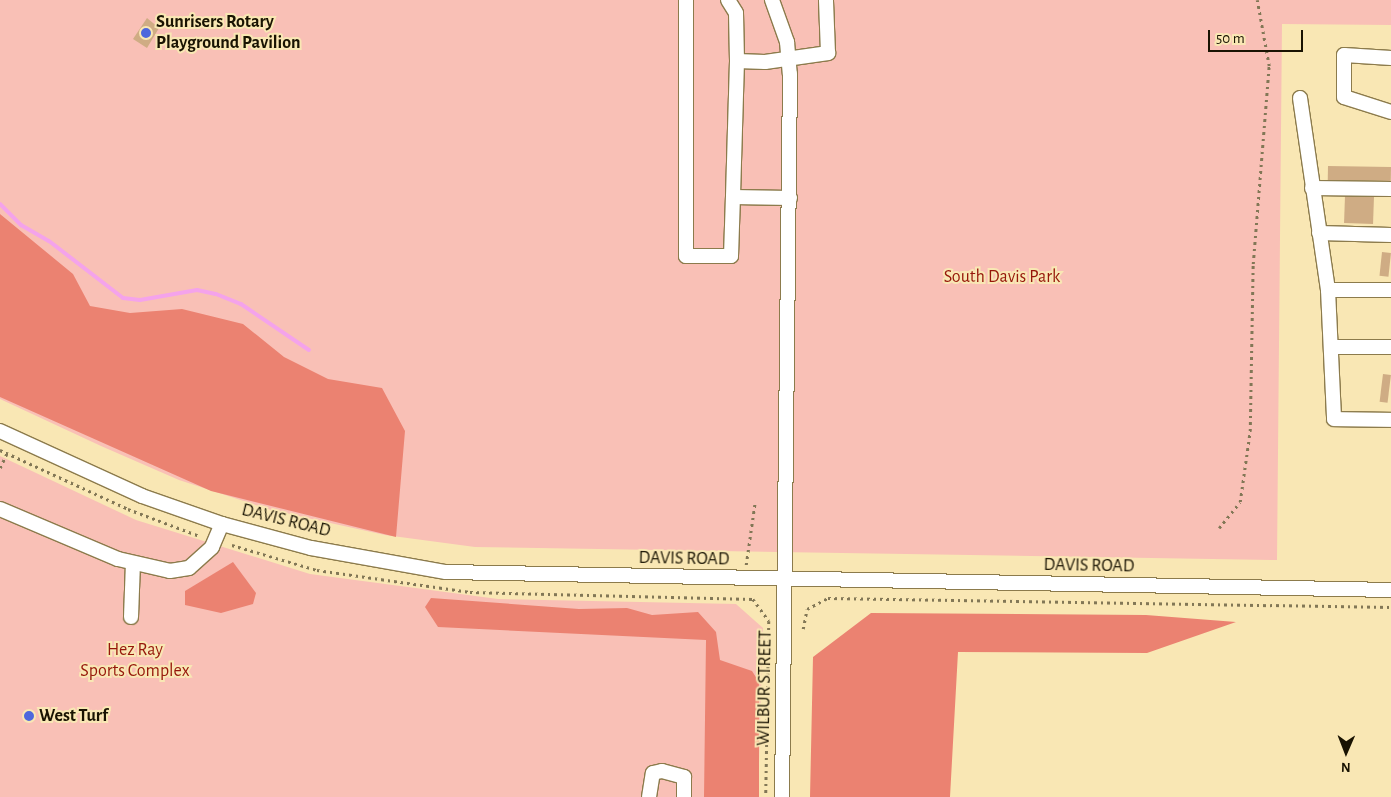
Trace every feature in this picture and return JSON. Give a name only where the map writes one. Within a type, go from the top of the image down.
[{"type":"street","points":[[686,0],[686,256],[731,256],[737,61],[736,13],[728,0]]},
{"type":"street","name":"WILBUR STREET","points":[[772,0],[789,59],[790,198],[782,797]]},
{"type":"street","points":[[737,61],[789,59],[828,53],[826,0]]},
{"type":"street","points":[[1391,58],[1344,55],[1344,97],[1391,112]]},
{"type":"street","points":[[1300,98],[1328,290],[1333,346],[1334,419],[1391,420]]},
{"type":"street","points":[[1312,188],[1391,189]]},
{"type":"street","points":[[733,197],[790,198]]},
{"type":"street","points":[[1320,233],[1391,235]]},
{"type":"street","points":[[1328,290],[1391,290]]},
{"type":"street","points":[[1333,346],[1391,347]]},
{"type":"street","name":"DAVIS ROAD","points":[[0,432],[134,493],[222,524],[311,548],[446,572],[1391,590]]},
{"type":"street","points":[[0,509],[133,563],[170,571],[189,568],[212,547],[222,524]]},
{"type":"street","points":[[131,617],[133,563]]},
{"type":"street","points":[[649,797],[653,773],[662,771],[684,776],[684,797]]},
{"type":"path","points":[[1219,528],[1240,502],[1250,431],[1253,264],[1270,66],[1257,0]]},
{"type":"path","points":[[0,450],[128,509],[200,536]]},
{"type":"path","points":[[0,468],[7,453]]},
{"type":"path","points":[[746,565],[755,502]]},
{"type":"path","points":[[232,545],[317,570],[470,592],[746,596],[765,609],[769,625],[766,797]]},
{"type":"path","points":[[803,629],[806,609],[828,598],[1391,607]]},
{"type":"green space","name":"South Davis Park","points":[[0,0],[1391,0],[1391,25],[1282,24],[1277,560],[475,547],[385,535],[271,510],[179,480],[101,446],[0,399]]},
{"type":"green space","name":"Hez Ray Sports Complex","points":[[0,456],[136,520],[310,574],[498,599],[736,604],[763,628],[758,797],[0,797]]},
{"type":"shaded area","points":[[0,214],[73,274],[90,306],[130,313],[182,309],[243,324],[284,357],[328,379],[382,388],[405,431],[396,537],[211,491],[0,397]]},
{"type":"shaded area","points":[[233,562],[256,593],[253,604],[221,613],[185,605],[185,591]]},
{"type":"shaded area","points":[[431,598],[579,609],[627,608],[652,615],[698,612],[716,632],[720,660],[752,671],[759,682],[759,797],[704,797],[706,640],[438,627],[425,607]]},
{"type":"shaded area","points":[[871,613],[1146,615],[1236,622],[1147,653],[958,652],[950,797],[810,797],[813,657]]},
{"type":"building","name":"Sunrisers Rotary Playground Pavilion","points":[[147,18],[159,28],[147,48],[133,39]]},
{"type":"building","points":[[1328,166],[1391,167],[1391,181],[1328,180]]},
{"type":"building","points":[[1345,196],[1374,197],[1373,224],[1344,223]]},
{"type":"building","points":[[1382,252],[1391,253],[1388,277],[1379,276]]},
{"type":"building","points":[[1383,374],[1391,375],[1388,403],[1380,402]]},
{"type":"waterway","points":[[0,204],[21,225],[49,241],[123,298],[140,300],[197,290],[216,294],[241,304],[309,350]]},
{"type":"place","name":"Sunrisers Rotary Playground Pavilion","points":[[146,33]]},
{"type":"place","name":"West Turf","points":[[29,716]]}]
